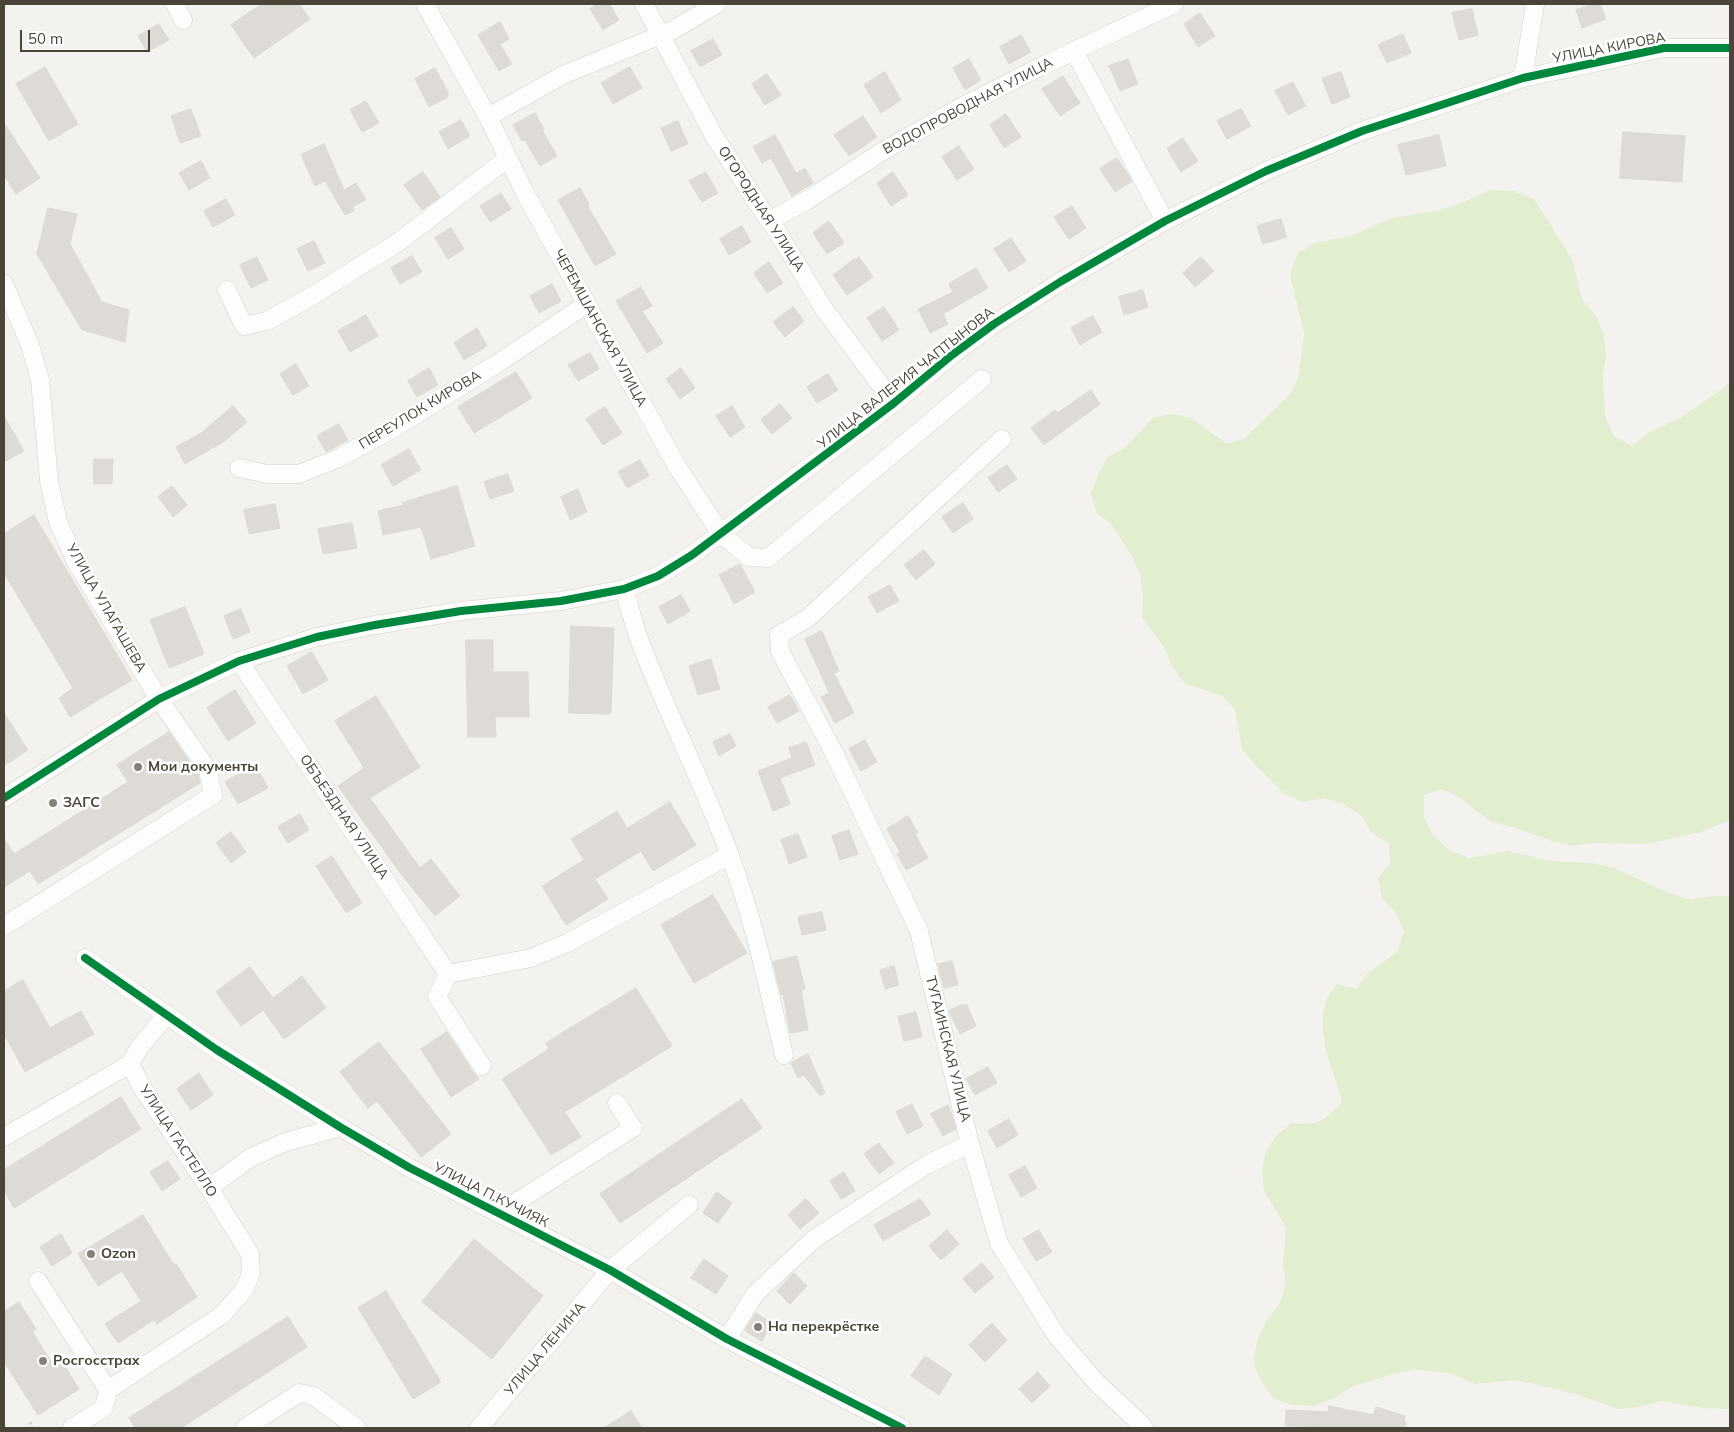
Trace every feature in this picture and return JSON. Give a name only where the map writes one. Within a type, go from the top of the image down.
[{"type":"street","points":[[175,4],[183,20]]},
{"type":"street","name":"ЧЕРЕМШАНСКАЯ УЛИЦА","points":[[425,4],[488,117],[526,195],[678,468],[721,534],[749,556],[768,558],[982,378]]},
{"type":"street","name":"ОГОРОДНАЯ УЛИЦА","points":[[644,4],[714,136],[772,223],[824,310],[894,404]]},
{"type":"street","points":[[488,117],[562,75],[673,30],[717,4]]},
{"type":"street","name":"ВОДОПРОВОДНАЯ УЛИЦА","points":[[769,221],[809,199],[883,151],[963,106],[1174,4]]},
{"type":"street","points":[[1523,78],[1536,4]]},
{"type":"street","name":"УЛИЦА КИРОВА","points":[[1523,78],[1664,48],[1730,48]]},
{"type":"street","points":[[1074,51],[1165,221]]},
{"type":"street","name":"УЛИЦА ВАЛЕРИЯ ЧАПТЫНОВА","points":[[4,798],[159,699],[239,661],[318,637],[375,625],[461,610],[561,602],[624,589],[658,576],[721,534],[894,404],[994,324],[1060,282],[1165,221],[1266,171],[1362,131],[1523,78]]},
{"type":"street","points":[[227,290],[244,326],[267,321],[307,299],[397,243],[508,159]]},
{"type":"street","name":"УЛИЦА УЛАГАШЕВА","points":[[4,284],[30,345],[40,380],[49,481],[58,522],[76,562],[159,699],[208,770],[213,795],[4,926]]},
{"type":"street","name":"ПЕРЕУЛОК КИРОВА","points":[[240,468],[268,474],[299,474],[339,458],[394,428],[587,304]]},
{"type":"street","name":"ТУГАИНСКАЯ УЛИЦА","points":[[1002,439],[808,618],[779,635],[780,651],[834,753],[919,931],[970,1144],[999,1243],[1056,1335],[1096,1382],[1143,1426]]},
{"type":"street","points":[[624,589],[638,635],[658,689],[706,793],[730,855],[749,911],[784,1055]]},
{"type":"street","name":"ОБЪЕЗДНАЯ УЛИЦА","points":[[239,661],[448,974]]},
{"type":"street","points":[[482,1066],[437,997],[448,974],[531,958],[567,943],[730,855]]},
{"type":"street","name":"УЛИЦА П.КУЧИЯК","points":[[85,958],[217,1050],[340,1127],[410,1168],[610,1270],[872,1420],[902,1428]]},
{"type":"street","points":[[4,1137],[130,1064],[139,1048],[167,1014]]},
{"type":"street","name":"УЛИЦА ГАСТЕЛЛО","points":[[108,1390],[222,1315],[245,1288],[250,1273],[250,1254],[209,1188],[143,1089],[130,1064]]},
{"type":"street","points":[[499,1213],[633,1128],[617,1103]]},
{"type":"street","points":[[209,1188],[250,1158],[283,1143],[340,1127]]},
{"type":"street","points":[[727,1338],[754,1294],[814,1239],[928,1164],[970,1144]]},
{"type":"street","name":"УЛИЦА ЛЕНИНА","points":[[479,1428],[610,1270],[688,1206]]},
{"type":"street","points":[[38,1281],[108,1390],[104,1408],[72,1428]]},
{"type":"street","points":[[245,1428],[299,1393],[314,1396],[356,1428]]},
{"type":"path","points":[[30,1422],[32,1428]]},
{"type":"green space","points":[[1490,190],[1514,191],[1534,199],[1572,259],[1582,299],[1596,316],[1604,335],[1606,355],[1603,375],[1605,417],[1614,436],[1632,446],[1648,433],[1682,417],[1730,383],[1730,820],[1701,832],[1657,842],[1638,844],[1594,843],[1573,846],[1492,822],[1462,799],[1442,789],[1424,795],[1424,817],[1433,835],[1449,850],[1469,858],[1508,851],[1550,861],[1592,863],[1614,868],[1669,893],[1691,900],[1710,896],[1730,896],[1730,1409],[1702,1408],[1661,1401],[1639,1407],[1618,1409],[1576,1394],[1516,1380],[1475,1384],[1455,1375],[1435,1371],[1414,1370],[1353,1386],[1334,1398],[1313,1406],[1291,1405],[1273,1398],[1261,1381],[1253,1362],[1257,1342],[1266,1321],[1280,1303],[1286,1284],[1283,1265],[1286,1227],[1264,1191],[1262,1171],[1266,1151],[1276,1136],[1291,1123],[1308,1124],[1320,1121],[1342,1102],[1324,1039],[1323,1014],[1327,999],[1336,984],[1356,989],[1367,974],[1397,952],[1404,932],[1396,913],[1382,898],[1378,878],[1390,864],[1389,844],[1371,832],[1362,816],[1344,804],[1323,798],[1302,802],[1285,794],[1256,766],[1242,749],[1235,710],[1223,696],[1184,683],[1172,666],[1164,647],[1142,617],[1143,595],[1140,575],[1132,556],[1111,524],[1096,512],[1091,493],[1108,457],[1125,448],[1153,418],[1173,414],[1191,418],[1227,444],[1245,438],[1290,394],[1299,376],[1304,333],[1290,275],[1298,253],[1315,243],[1354,235],[1392,218],[1454,206]]},
{"type":"building","points":[[262,4],[299,4],[310,19],[254,58],[231,25]]},
{"type":"building","points":[[598,4],[609,4],[619,20],[603,30],[590,9]]},
{"type":"building","points":[[1600,4],[1606,19],[1582,28],[1576,10]]},
{"type":"building","points":[[1472,9],[1478,35],[1459,40],[1452,13]]},
{"type":"building","points":[[1200,13],[1215,36],[1198,47],[1184,24]]},
{"type":"building","points":[[500,22],[509,39],[500,44],[512,64],[499,71],[478,35]]},
{"type":"building","points":[[159,24],[169,40],[147,52],[138,36]]},
{"type":"building","points":[[1403,34],[1411,53],[1387,63],[1378,45]]},
{"type":"building","points":[[1021,35],[1031,52],[1009,64],[1000,47]]},
{"type":"building","points":[[713,39],[722,55],[700,67],[691,51]]},
{"type":"building","points":[[969,59],[981,80],[965,90],[953,68]]},
{"type":"building","points":[[1128,59],[1138,84],[1120,91],[1109,66]]},
{"type":"building","points":[[45,67],[78,124],[49,141],[16,84]]},
{"type":"building","points":[[630,67],[642,88],[613,104],[601,83]]},
{"type":"building","points":[[435,68],[448,92],[448,97],[429,107],[415,79]]},
{"type":"building","points":[[885,72],[901,100],[881,113],[864,85]]},
{"type":"building","points":[[1341,72],[1350,97],[1332,104],[1322,79]]},
{"type":"building","points":[[767,74],[781,95],[765,105],[752,84]]},
{"type":"building","points":[[1063,76],[1080,103],[1060,116],[1042,89]]},
{"type":"building","points":[[1293,82],[1306,106],[1288,115],[1275,91]]},
{"type":"building","points":[[366,101],[379,123],[362,132],[350,110]]},
{"type":"building","points":[[191,109],[201,136],[180,143],[171,116]]},
{"type":"building","points":[[1241,109],[1251,126],[1227,139],[1217,121]]},
{"type":"building","points":[[535,113],[544,129],[542,130],[557,156],[540,166],[525,140],[522,141],[513,125]]},
{"type":"building","points":[[1006,114],[1021,137],[1004,148],[990,125]]},
{"type":"building","points":[[863,116],[877,137],[849,156],[834,135]]},
{"type":"building","points":[[461,120],[470,136],[448,149],[439,132]]},
{"type":"building","points":[[678,121],[688,144],[671,151],[661,128]]},
{"type":"building","points":[[4,123],[40,178],[16,194],[4,175]]},
{"type":"building","points":[[1623,132],[1685,136],[1682,182],[1620,178]]},
{"type":"building","points":[[775,135],[796,173],[805,168],[813,183],[792,196],[771,158],[762,163],[753,147]]},
{"type":"building","points":[[1439,135],[1446,166],[1406,175],[1398,145]]},
{"type":"building","points":[[1183,138],[1198,161],[1181,172],[1167,149]]},
{"type":"building","points":[[324,144],[344,190],[356,183],[366,200],[352,207],[354,211],[345,215],[325,181],[315,186],[301,155]]},
{"type":"building","points":[[959,146],[974,169],[957,180],[942,157]]},
{"type":"building","points":[[1117,158],[1132,181],[1115,192],[1100,169]]},
{"type":"building","points":[[201,161],[210,178],[189,190],[179,173]]},
{"type":"building","points":[[423,172],[440,197],[422,210],[404,185]]},
{"type":"building","points":[[706,172],[718,193],[702,202],[689,181]]},
{"type":"building","points":[[893,172],[908,195],[891,206],[877,183]]},
{"type":"building","points":[[580,188],[589,204],[587,205],[616,254],[595,266],[558,200]]},
{"type":"building","points":[[501,193],[511,209],[490,222],[480,206]]},
{"type":"building","points":[[226,199],[235,215],[213,227],[204,211]]},
{"type":"building","points":[[1072,206],[1086,228],[1069,239],[1054,217]]},
{"type":"building","points":[[48,208],[77,214],[70,244],[102,302],[129,310],[125,342],[82,330],[37,254]]},
{"type":"building","points":[[1281,219],[1287,237],[1263,244],[1257,226]]},
{"type":"building","points":[[829,221],[844,243],[827,254],[813,233]]},
{"type":"building","points":[[742,226],[751,242],[729,255],[720,239]]},
{"type":"building","points":[[451,228],[464,249],[448,259],[435,238]]},
{"type":"building","points":[[1011,238],[1026,261],[1009,272],[994,249]]},
{"type":"building","points":[[314,241],[325,263],[308,271],[297,249]]},
{"type":"building","points":[[412,256],[422,272],[400,284],[391,268]]},
{"type":"building","points":[[257,257],[268,280],[251,288],[240,265]]},
{"type":"building","points":[[859,257],[873,277],[847,295],[833,275]]},
{"type":"building","points":[[1201,257],[1214,271],[1195,287],[1183,273]]},
{"type":"building","points":[[769,262],[783,283],[767,293],[754,273]]},
{"type":"building","points":[[976,268],[988,288],[943,314],[948,324],[930,333],[918,309],[953,292],[949,284]]},
{"type":"building","points":[[552,284],[561,301],[539,313],[530,296]]},
{"type":"building","points":[[641,287],[652,306],[642,311],[663,343],[647,353],[616,301]]},
{"type":"building","points":[[1143,290],[1148,307],[1124,315],[1119,297]]},
{"type":"building","points":[[793,307],[804,321],[785,337],[773,322]]},
{"type":"building","points":[[884,307],[899,330],[882,341],[867,318]]},
{"type":"building","points":[[366,315],[378,336],[350,352],[338,331]]},
{"type":"building","points":[[1093,316],[1102,332],[1080,345],[1071,328]]},
{"type":"building","points":[[477,328],[487,346],[464,360],[454,343]]},
{"type":"building","points":[[590,353],[599,369],[578,381],[568,365]]},
{"type":"building","points":[[296,364],[309,386],[293,395],[280,374]]},
{"type":"building","points":[[429,368],[438,385],[417,397],[408,381]]},
{"type":"building","points":[[681,368],[695,388],[680,399],[666,379]]},
{"type":"building","points":[[516,372],[532,398],[474,433],[458,407]]},
{"type":"building","points":[[828,374],[838,390],[817,403],[807,387]]},
{"type":"building","points":[[1091,390],[1100,404],[1044,445],[1031,428],[1055,410],[1057,413]]},
{"type":"building","points":[[780,404],[792,418],[772,434],[761,420]]},
{"type":"building","points":[[233,406],[247,422],[223,442],[185,464],[176,447],[201,433]]},
{"type":"building","points":[[732,406],[745,427],[730,437],[716,416]]},
{"type":"building","points":[[605,407],[622,433],[603,445],[586,419]]},
{"type":"building","points":[[4,416],[24,451],[4,462]]},
{"type":"building","points":[[339,424],[348,440],[326,452],[317,436]]},
{"type":"building","points":[[409,449],[421,470],[393,486],[381,465]]},
{"type":"building","points":[[94,459],[113,459],[112,484],[94,484]]},
{"type":"building","points":[[640,460],[649,476],[627,488],[618,472]]},
{"type":"building","points":[[1007,465],[1017,479],[998,492],[988,478]]},
{"type":"building","points":[[508,474],[514,491],[490,499],[484,482]]},
{"type":"building","points":[[172,486],[187,505],[173,517],[158,497]]},
{"type":"building","points":[[457,486],[475,546],[431,559],[421,527],[383,535],[378,511],[404,505],[402,503]]},
{"type":"building","points":[[578,489],[587,512],[570,520],[561,497]]},
{"type":"building","points":[[963,503],[973,519],[953,533],[942,517]]},
{"type":"building","points":[[275,504],[280,528],[249,534],[244,510]]},
{"type":"building","points":[[34,515],[132,680],[70,717],[59,698],[73,688],[4,573],[4,534]]},
{"type":"building","points":[[352,523],[357,548],[323,554],[318,529]]},
{"type":"building","points":[[924,550],[935,564],[916,580],[904,565]]},
{"type":"building","points":[[740,564],[755,592],[734,604],[719,575]]},
{"type":"building","points":[[890,585],[899,601],[877,613],[868,597]]},
{"type":"building","points":[[681,595],[690,611],[668,624],[659,607]]},
{"type":"building","points":[[185,607],[204,654],[169,668],[150,620]]},
{"type":"building","points":[[241,609],[250,632],[233,639],[224,616]]},
{"type":"building","points":[[571,626],[614,628],[611,714],[569,713]]},
{"type":"building","points":[[822,631],[839,671],[834,673],[854,713],[835,723],[821,697],[829,693],[805,639]]},
{"type":"building","points":[[466,640],[493,640],[493,672],[528,672],[529,717],[495,717],[496,737],[468,737]]},
{"type":"building","points":[[312,652],[328,680],[303,694],[287,666]]},
{"type":"building","points":[[711,659],[720,689],[698,695],[689,666]]},
{"type":"building","points":[[235,690],[256,723],[228,741],[207,708]]},
{"type":"building","points":[[790,695],[799,711],[777,723],[768,707]]},
{"type":"building","points":[[376,696],[420,767],[370,798],[420,868],[431,859],[460,896],[435,916],[401,874],[338,786],[364,768],[335,721]]},
{"type":"building","points":[[4,713],[28,750],[4,766]]},
{"type":"building","points":[[169,732],[198,774],[200,783],[38,884],[30,871],[4,887],[4,838],[14,854],[128,782],[117,765]]},
{"type":"building","points":[[730,734],[736,746],[719,756],[713,742]]},
{"type":"building","points":[[865,740],[877,762],[861,771],[849,749]]},
{"type":"building","points":[[806,742],[815,765],[780,778],[790,804],[773,811],[758,771],[792,758],[789,748]]},
{"type":"building","points":[[255,765],[268,788],[238,804],[225,782]]},
{"type":"building","points":[[670,802],[696,845],[653,871],[641,851],[595,879],[608,899],[566,925],[542,886],[584,860],[571,839],[617,811],[627,828]]},
{"type":"building","points":[[300,814],[309,830],[288,843],[278,827]]},
{"type":"building","points":[[908,816],[918,833],[915,834],[928,858],[906,870],[897,854],[900,852],[887,829]]},
{"type":"building","points":[[849,830],[858,854],[840,860],[832,836]]},
{"type":"building","points":[[231,832],[246,852],[231,863],[216,843]]},
{"type":"building","points":[[798,834],[807,857],[789,864],[781,840]]},
{"type":"building","points":[[332,856],[362,903],[346,913],[316,866]]},
{"type":"building","points":[[713,895],[747,953],[694,983],[661,925]]},
{"type":"building","points":[[822,912],[826,930],[802,935],[798,917]]},
{"type":"building","points":[[797,956],[805,989],[801,990],[808,1030],[790,1033],[783,994],[781,995],[773,962]]},
{"type":"building","points":[[952,961],[958,985],[944,988],[938,964]]},
{"type":"building","points":[[894,966],[899,985],[885,989],[880,970]]},
{"type":"building","points":[[250,967],[273,998],[302,976],[326,1008],[284,1039],[263,1010],[241,1026],[216,992]]},
{"type":"building","points":[[23,980],[50,1028],[81,1011],[94,1034],[25,1072],[4,1034],[4,991]]},
{"type":"building","points":[[636,988],[672,1046],[565,1112],[581,1137],[551,1155],[502,1079],[549,1049],[546,1043]]},
{"type":"building","points":[[961,1005],[967,1005],[976,1026],[960,1034],[949,1011]]},
{"type":"building","points":[[916,1012],[922,1037],[904,1041],[898,1017]]},
{"type":"building","points":[[447,1032],[479,1079],[451,1097],[421,1049]]},
{"type":"building","points":[[379,1042],[451,1134],[421,1157],[377,1101],[368,1108],[340,1072]]},
{"type":"building","points":[[808,1054],[825,1093],[820,1096],[804,1075],[798,1078],[791,1063]]},
{"type":"building","points":[[988,1067],[997,1083],[975,1095],[966,1079]]},
{"type":"building","points":[[199,1073],[213,1095],[191,1110],[177,1089]]},
{"type":"building","points":[[121,1097],[141,1129],[14,1208],[4,1191],[4,1170]]},
{"type":"building","points":[[742,1099],[762,1128],[620,1223],[600,1194]]},
{"type":"building","points":[[912,1104],[923,1126],[907,1134],[896,1112]]},
{"type":"building","points":[[948,1105],[956,1129],[943,1136],[931,1114]]},
{"type":"building","points":[[1009,1119],[1018,1135],[997,1148],[988,1131]]},
{"type":"building","points":[[879,1143],[894,1163],[879,1174],[864,1154]]},
{"type":"building","points":[[168,1161],[180,1179],[162,1191],[150,1172]]},
{"type":"building","points":[[1025,1166],[1037,1188],[1021,1197],[1009,1175]]},
{"type":"building","points":[[844,1172],[855,1191],[841,1199],[830,1181]]},
{"type":"building","points":[[717,1192],[732,1203],[718,1223],[703,1213]]},
{"type":"building","points":[[806,1199],[819,1213],[800,1229],[788,1215]]},
{"type":"building","points":[[920,1199],[931,1214],[883,1241],[874,1225]]},
{"type":"building","points":[[143,1215],[174,1265],[176,1264],[197,1297],[157,1324],[154,1320],[118,1343],[105,1324],[141,1301],[122,1271],[98,1286],[78,1254]]},
{"type":"building","points":[[947,1230],[959,1244],[941,1260],[929,1246]]},
{"type":"building","points":[[1039,1230],[1052,1252],[1036,1261],[1023,1239]]},
{"type":"building","points":[[61,1234],[72,1253],[52,1266],[40,1247]]},
{"type":"building","points":[[474,1239],[543,1296],[492,1359],[422,1302]]},
{"type":"building","points":[[704,1259],[728,1276],[716,1294],[691,1278]]},
{"type":"building","points":[[982,1263],[994,1277],[975,1293],[963,1279]]},
{"type":"building","points":[[794,1273],[807,1286],[790,1304],[777,1291]]},
{"type":"building","points":[[386,1291],[441,1382],[413,1399],[358,1308]]},
{"type":"building","points":[[19,1302],[36,1329],[32,1331],[55,1368],[63,1363],[79,1389],[38,1415],[4,1362],[4,1312]]},
{"type":"building","name":"На перекрёстке","points":[[756,1313],[772,1323],[762,1341],[745,1331]]},
{"type":"building","points":[[288,1317],[307,1347],[181,1428],[135,1428],[129,1418]]},
{"type":"building","points":[[992,1323],[1007,1340],[985,1362],[969,1345]]},
{"type":"building","points":[[925,1356],[952,1374],[939,1395],[911,1376]]},
{"type":"building","points":[[1038,1372],[1050,1386],[1032,1403],[1019,1389]]},
{"type":"building","points":[[1329,1406],[1373,1415],[1376,1407],[1405,1416],[1406,1428],[1285,1426],[1286,1410],[1328,1412]]},
{"type":"building","points":[[631,1411],[642,1428],[604,1428]]},
{"type":"cycle path","points":[[4,798],[159,699],[239,661],[317,637],[375,625],[461,611],[561,601],[624,589],[658,576],[692,555],[894,403],[952,355],[994,324],[1060,282],[1165,221],[1266,171],[1362,131],[1523,78],[1664,48],[1730,48]]},
{"type":"cycle path","points":[[85,958],[217,1050],[340,1127],[410,1168],[610,1270],[727,1339],[902,1428]]},
{"type":"place","name":"Мои документы","points":[[138,767]]},
{"type":"place","name":"ЗАГС","points":[[53,803]]},
{"type":"place","name":"Ozon","points":[[91,1254]]},
{"type":"place","name":"На перекрёстке","points":[[758,1327]]},
{"type":"place","name":"Росгосстрах","points":[[43,1361]]}]
